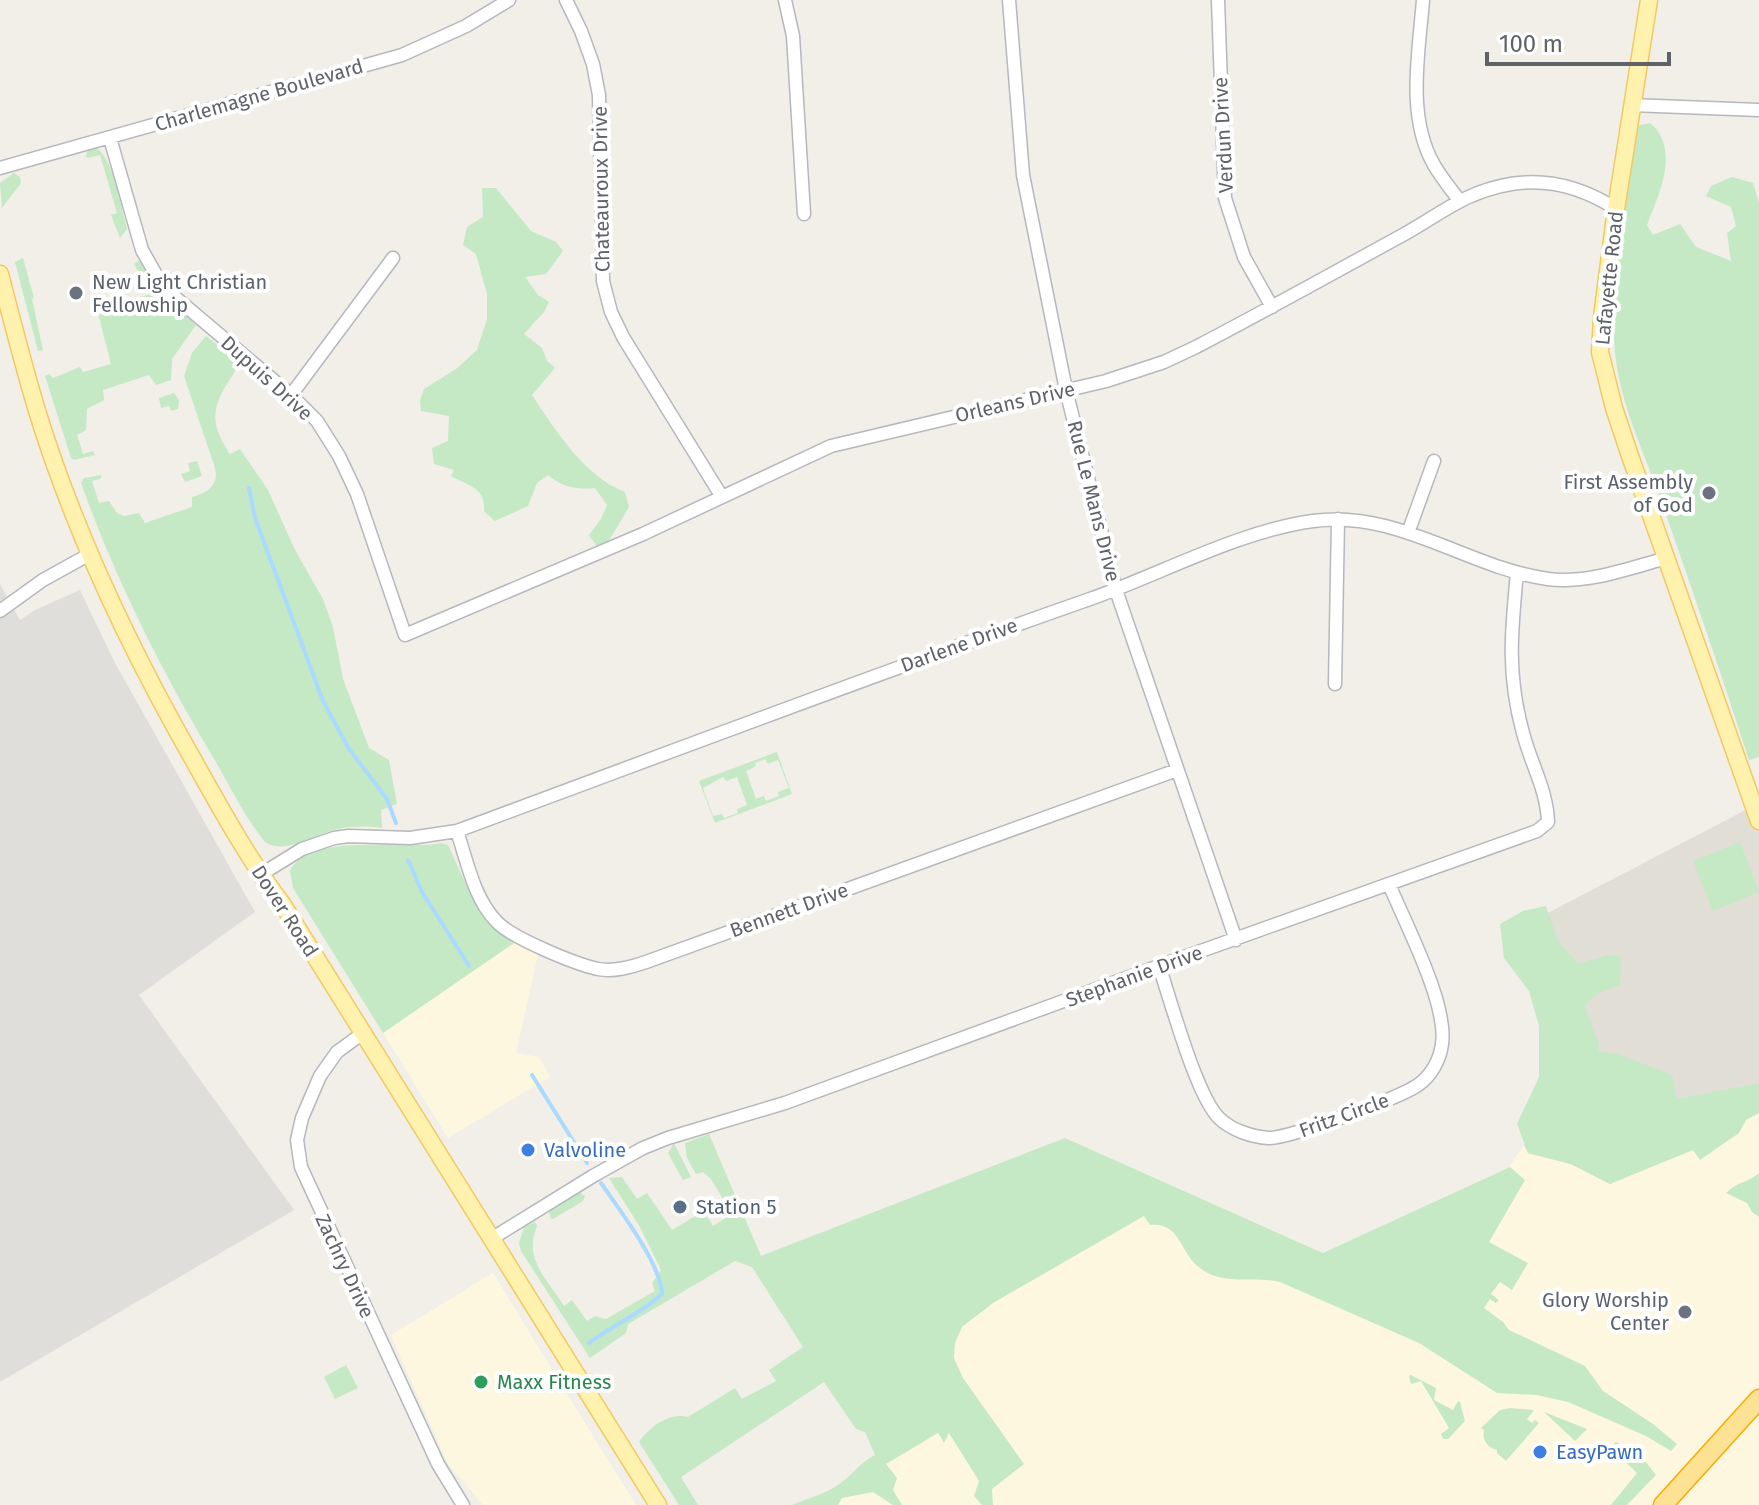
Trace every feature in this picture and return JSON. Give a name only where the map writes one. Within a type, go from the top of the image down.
[{"type":"highway","points":[[1663,1505],[1759,1399]]},
{"type":"main road","name":"Lafayette Road","points":[[1649,0],[1616,209],[1600,352],[1614,408],[1759,821]]},
{"type":"main road","name":"Dover Road","points":[[0,274],[38,415],[90,554],[155,692],[260,875],[283,905],[658,1505]]},
{"type":"street","name":"Charlemagne Boulevard","points":[[0,168],[402,55],[466,26],[509,0]]},
{"type":"street","name":"Chateauroux Drive","points":[[566,0],[593,64],[599,95],[601,252],[603,281],[611,312],[623,337],[722,497]]},
{"type":"street","points":[[785,0],[793,36],[804,214]]},
{"type":"street","name":"Rue Le Mans Drive","points":[[1009,0],[1023,175],[1066,390],[1116,590],[1236,940]]},
{"type":"street","name":"Verdun Drive","points":[[1218,0],[1225,198],[1244,257],[1272,307]]},
{"type":"street","points":[[1423,0],[1416,91],[1421,127],[1433,164],[1459,200]]},
{"type":"street","points":[[1631,105],[1759,110]]},
{"type":"street","name":"Dupuis Drive","points":[[110,138],[142,250],[163,287],[291,395],[317,421],[339,456],[357,494],[405,635]]},
{"type":"street","name":"Orleans Drive","points":[[405,635],[643,534],[822,450],[852,439],[1106,381],[1164,362],[1272,307],[1410,231],[1459,200],[1485,189],[1515,183],[1552,183],[1593,194],[1616,209]]},
{"type":"street","points":[[291,395],[393,258]]},
{"type":"street","points":[[1408,533],[1434,461]]},
{"type":"street","points":[[1335,684],[1338,519]]},
{"type":"street","name":"Darlene Drive","points":[[260,875],[302,849],[334,838],[410,838],[457,831],[894,668],[1116,590],[1266,531],[1338,519],[1368,522],[1408,533],[1517,573],[1551,579],[1589,578],[1667,558]]},
{"type":"street","points":[[0,611],[43,580],[90,554]]},
{"type":"street","name":"Stephanie Drive","points":[[491,1239],[643,1148],[785,1103],[1537,831],[1548,822],[1548,800],[1524,737],[1511,676],[1510,649],[1517,573]]},
{"type":"street","name":"Bennett Drive","points":[[457,831],[480,897],[497,923],[523,939],[597,968],[621,969],[1177,770]]},
{"type":"street","name":"Fritz Circle","points":[[1159,966],[1205,1100],[1220,1119],[1255,1136],[1281,1137],[1362,1109],[1417,1085],[1429,1075],[1438,1060],[1442,1043],[1436,999],[1389,884]]},
{"type":"street","name":"Zachry Drive","points":[[363,1033],[337,1052],[320,1076],[302,1118],[297,1140],[301,1167],[438,1464],[463,1505]]},
{"type":"shaded area","points":[[0,584],[20,620],[80,590],[115,663],[255,912],[139,995],[294,1210],[0,1382]]},
{"type":"shaded area","points":[[1759,803],[1759,1106],[1610,1184],[1571,1164],[1528,1153],[1524,1145],[1550,1099],[1542,916]]},
{"type":"shaded area","points":[[514,943],[538,954],[516,1053],[539,1057],[550,1077],[448,1138],[383,1033]]},
{"type":"shaded area","points":[[1759,1106],[1759,1505],[816,1505],[885,1465],[1065,1138],[1324,1253],[1509,1167],[1524,1145],[1528,1153],[1571,1164],[1610,1183]]},
{"type":"shaded area","points":[[493,1273],[636,1505],[483,1505],[448,1464],[391,1335]]},
{"type":"green space","name":"First Assembly of God","points":[[1650,123],[1659,134],[1666,159],[1661,186],[1647,225],[1653,235],[1680,224],[1696,247],[1731,261],[1727,233],[1736,226],[1731,207],[1706,196],[1711,186],[1732,177],[1753,183],[1759,203],[1759,757],[1749,760],[1629,415],[1618,371],[1614,325],[1622,226],[1637,126]]},
{"type":"green space","points":[[96,147],[108,163],[118,194],[127,229],[120,238],[111,215],[117,213],[100,155],[86,156],[88,149]]},
{"type":"green space","points":[[14,173],[20,177],[21,183],[2,208],[0,183]]},
{"type":"green space","points":[[482,188],[496,188],[531,231],[556,242],[563,251],[546,274],[525,277],[538,295],[549,302],[524,334],[542,348],[547,361],[555,368],[532,395],[561,438],[584,464],[597,476],[625,492],[629,507],[608,542],[598,548],[589,535],[607,505],[595,488],[570,487],[548,475],[537,483],[528,506],[495,521],[484,511],[479,492],[451,476],[454,470],[434,464],[432,448],[448,441],[449,416],[421,411],[420,400],[424,389],[456,369],[477,350],[487,319],[487,294],[476,254],[463,245],[467,227],[483,217]]},
{"type":"green space","points":[[23,258],[43,350],[38,351],[15,262]]},
{"type":"green space","points":[[140,260],[156,290],[196,325],[172,359],[171,380],[156,385],[149,375],[103,390],[104,400],[87,409],[86,430],[77,435],[83,454],[93,451],[95,455],[74,460],[45,376],[49,374],[53,378],[80,367],[83,372],[111,364],[97,309],[151,294],[134,264]]},
{"type":"green space","points":[[206,336],[238,361],[216,411],[220,435],[230,454],[240,449],[268,490],[295,550],[323,599],[333,627],[343,679],[369,748],[389,760],[397,804],[381,810],[382,828],[338,829],[292,845],[274,846],[265,842],[159,661],[109,556],[81,483],[84,478],[102,475],[100,479],[92,481],[99,503],[109,501],[117,513],[124,516],[139,513],[145,523],[192,507],[192,497],[214,484],[215,468],[184,376],[192,353]]},
{"type":"green space","points":[[174,393],[179,400],[178,409],[171,411],[169,406],[161,408],[159,398]]},
{"type":"green space","points":[[197,461],[202,476],[185,482],[181,474],[190,471],[188,463]]},
{"type":"green space","points":[[777,752],[792,794],[715,823],[699,781]],"holes":[[[765,759],[768,764],[778,760],[789,788],[766,801],[764,796],[756,799],[746,771]],[[723,777],[726,781],[737,777],[747,805],[737,809],[738,813],[724,818],[722,814],[713,816],[703,788]]]},
{"type":"green space","points":[[1740,842],[1759,892],[1713,911],[1693,861]]},
{"type":"green space","points":[[448,845],[482,912],[514,943],[383,1033],[293,888],[290,871],[300,859],[316,851],[336,847]]},
{"type":"green space","points":[[1546,906],[1558,941],[1578,964],[1609,955],[1621,957],[1620,985],[1595,996],[1585,1007],[1599,1045],[1598,1051],[1618,1054],[1672,1075],[1677,1099],[1759,1083],[1759,1113],[1746,1120],[1739,1133],[1700,1160],[1693,1150],[1610,1184],[1571,1164],[1528,1153],[1517,1124],[1539,1077],[1539,1026],[1529,991],[1504,958],[1500,924],[1523,911]]},
{"type":"green space","points":[[709,1134],[761,1256],[1065,1138],[1323,1253],[1510,1167],[1525,1180],[1489,1242],[1528,1263],[1512,1290],[1500,1282],[1491,1294],[1499,1300],[1496,1303],[1490,1299],[1484,1308],[1509,1330],[1585,1366],[1603,1391],[1677,1444],[1671,1451],[1646,1436],[1568,1402],[1537,1395],[1497,1393],[1419,1343],[1280,1282],[1229,1279],[1210,1274],[1193,1262],[1168,1228],[1150,1225],[1144,1216],[993,1303],[962,1327],[955,1343],[954,1358],[963,1378],[1024,1464],[992,1489],[993,1505],[982,1505],[974,1496],[979,1481],[949,1433],[944,1443],[938,1433],[886,1464],[897,1478],[893,1490],[902,1505],[893,1505],[873,1492],[842,1498],[838,1505],[792,1505],[835,1487],[875,1455],[865,1432],[856,1429],[824,1382],[681,1477],[698,1505],[679,1505],[639,1442],[643,1436],[660,1422],[674,1417],[688,1417],[735,1388],[742,1399],[776,1381],[769,1370],[803,1347],[752,1267],[735,1261],[628,1324],[626,1333],[590,1358],[521,1251],[519,1243],[524,1227],[535,1222],[533,1249],[544,1278],[564,1306],[572,1300],[587,1321],[595,1316],[606,1319],[655,1291],[652,1283],[661,1270],[640,1227],[609,1178],[622,1177],[637,1199],[647,1193],[672,1230],[704,1211],[713,1226],[732,1214],[711,1179],[703,1172],[696,1174],[687,1158],[685,1143]]},
{"type":"green space","points":[[674,1143],[691,1177],[683,1180],[668,1153]]},
{"type":"green space","points":[[1759,1173],[1759,1217],[1747,1203],[1726,1193]]},
{"type":"green space","points":[[579,1192],[585,1196],[583,1201],[550,1218],[549,1210]]},
{"type":"green space","points":[[346,1365],[358,1388],[335,1399],[324,1377]]},
{"type":"green space","points":[[1411,1375],[1436,1388],[1434,1400],[1453,1410],[1460,1402],[1465,1421],[1448,1439],[1443,1439],[1441,1434],[1449,1428],[1421,1381],[1411,1384]]},
{"type":"green space","points":[[1500,1410],[1534,1410],[1527,1419],[1539,1423],[1506,1461],[1486,1443],[1481,1428]]},
{"type":"green space","points":[[1544,1412],[1587,1429],[1575,1441]]},
{"type":"green space","points":[[1616,1442],[1637,1451],[1656,1475],[1627,1505],[1611,1505],[1637,1473],[1610,1447]]},
{"type":"waterway","points":[[249,488],[255,518],[323,701],[349,749],[387,799],[396,823]]},
{"type":"waterway","points":[[408,860],[422,892],[469,966]]},
{"type":"waterway","points":[[532,1075],[587,1163]]},
{"type":"waterway","points":[[589,1343],[662,1294],[647,1253],[601,1183]]},
{"type":"place","name":"New Light Christian Fellowship","points":[[76,293]]},
{"type":"place","name":"First Assembly of God","points":[[1709,493]]},
{"type":"place","name":"Valvoline","points":[[528,1150]]},
{"type":"place","name":"Station 5","points":[[680,1207]]},
{"type":"place","name":"Glory Worship Center","points":[[1685,1312]]},
{"type":"place","name":"Maxx Fitness","points":[[481,1382]]},
{"type":"place","name":"EasyPawn","points":[[1540,1452]]}]
